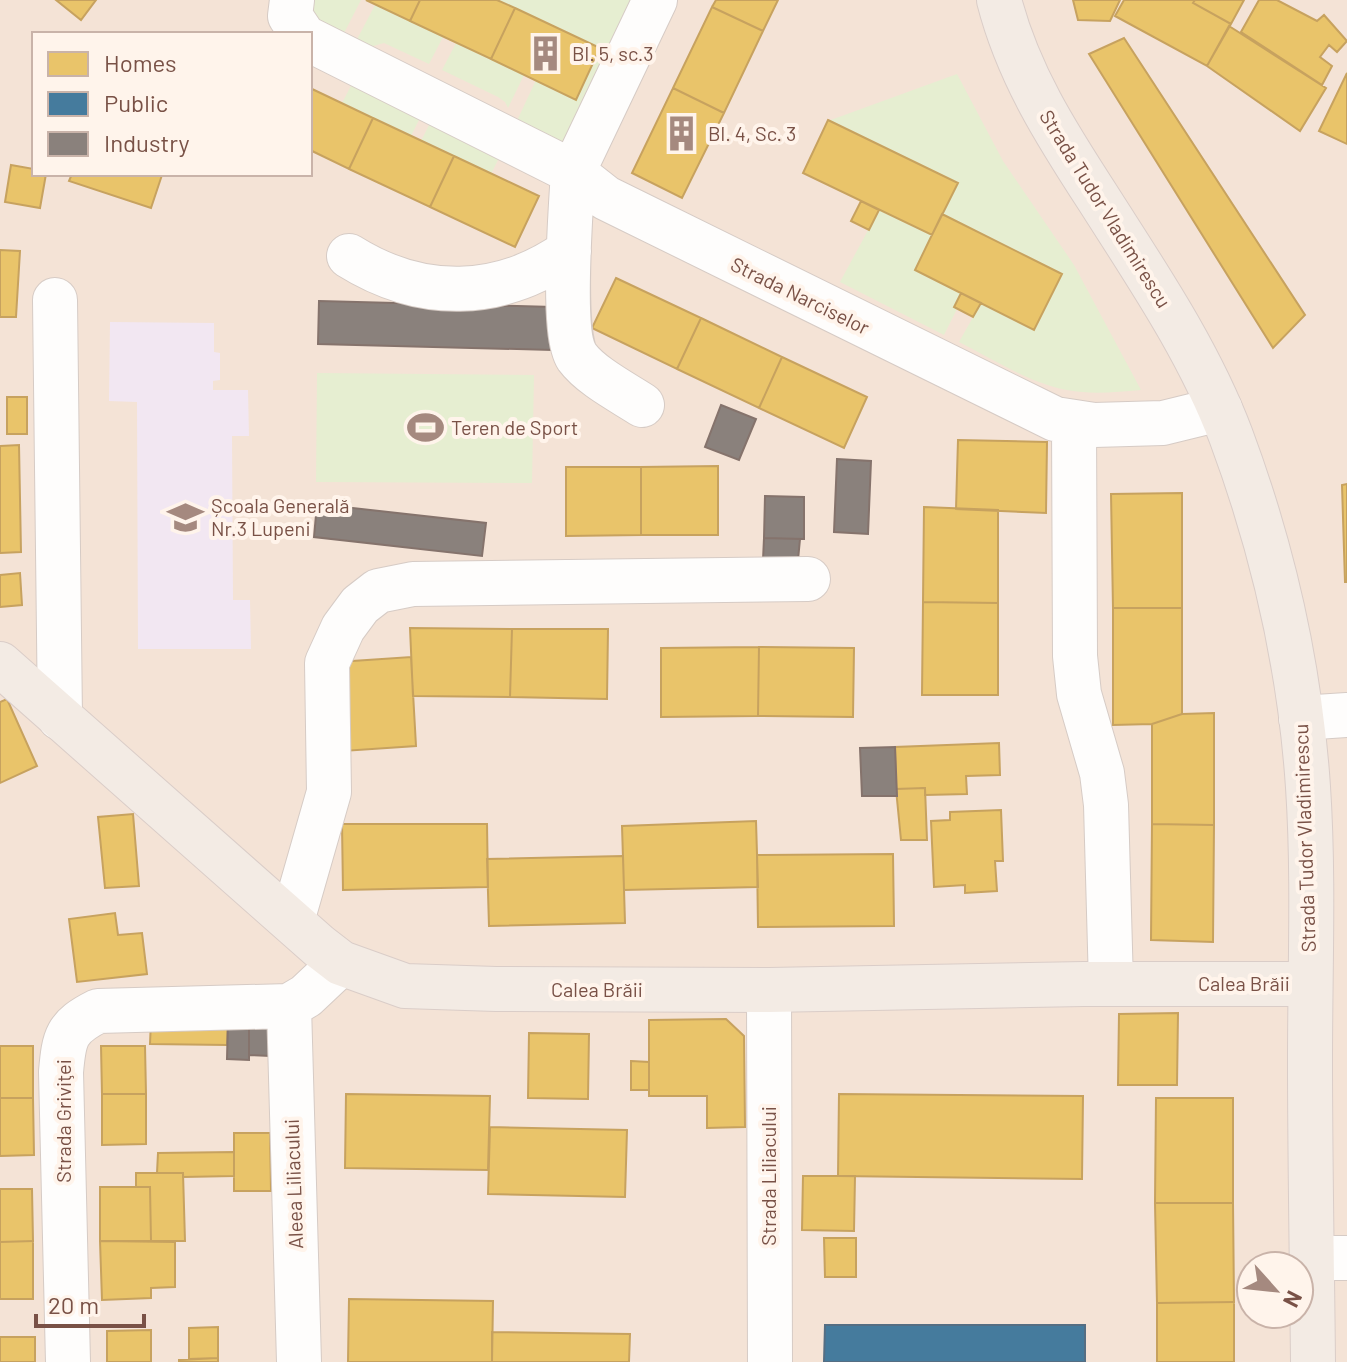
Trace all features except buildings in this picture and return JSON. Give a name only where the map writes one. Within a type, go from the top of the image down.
[{"type":"main road","name":"Strada Tudor Vladimirescu","points":[[999,0],[1021,68],[1047,118],[1183,335],[1220,409],[1250,491],[1271,562],[1294,663],[1308,788],[1310,984],[1329,1258],[1313,1362]]},
{"type":"main road","name":"Calea Brăii","points":[[0,664],[341,963],[405,986],[769,990],[1310,984]]},
{"type":"street","points":[[292,0],[290,16],[301,32]]},
{"type":"street","points":[[642,405],[605,382],[577,357],[570,339],[569,251],[573,172],[655,0]]},
{"type":"street","name":"Strada Narciselor","points":[[312,41],[573,172],[621,208],[1055,419],[1094,425],[1163,423],[1220,409]]},
{"type":"street","points":[[349,256],[393,278],[438,288],[470,289],[519,279],[545,268],[569,251]]},
{"type":"street","points":[[55,300],[60,718]]},
{"type":"street","points":[[1074,422],[1075,656],[1079,694],[1102,773],[1106,805],[1111,984]]},
{"type":"street","points":[[292,921],[329,792],[327,663],[343,628],[360,605],[378,591],[413,584],[808,579]]},
{"type":"street","points":[[1301,718],[1347,715]]},
{"type":"street","points":[[289,1006],[306,996],[341,963]]},
{"type":"street","name":"Strada Liliacului","points":[[769,990],[770,1362]]},
{"type":"street","name":"Strada Griviţei","points":[[68,1362],[61,1072],[63,1046],[68,1032],[79,1021],[98,1011],[289,1006]]},
{"type":"street","name":"Aleea Liliacului","points":[[289,1006],[299,1362]]},
{"type":"shaded area","points":[[0,0],[1347,0],[1347,1362],[0,1362]]},
{"type":"shaded area","name":"Școala Generală Nr.3 Lupeni","points":[[110,322],[214,323],[214,352],[220,353],[220,380],[213,381],[213,390],[248,390],[249,436],[232,436],[233,600],[250,600],[251,649],[138,649],[137,402],[109,401]]},
{"type":"green space","points":[[301,0],[361,0],[340,41],[315,27]]},
{"type":"green space","points":[[497,0],[638,0],[568,140],[562,143],[515,125],[536,80],[576,99],[600,48]]},
{"type":"green space","points":[[375,5],[443,37],[429,64],[384,43],[366,48],[353,47]]},
{"type":"green space","points":[[456,43],[524,75],[508,108],[498,97],[442,70]]},
{"type":"green space","points":[[957,74],[1003,161],[1074,265],[1141,390],[1104,393],[1053,387],[959,342],[981,303],[1034,330],[1062,274],[942,214],[957,184],[828,121]]},
{"type":"green space","points":[[354,80],[422,114],[411,136],[342,103]]},
{"type":"green space","points":[[432,119],[502,152],[491,174],[421,141]]},
{"type":"green space","points":[[879,210],[932,235],[915,270],[961,293],[944,335],[840,282]]},
{"type":"green space","name":"Teren de Sport","points":[[317,373],[534,375],[532,483],[316,482]]},
{"type":"place","name":"Bl. 5, sc.3","points":[[546,54]]},
{"type":"place","name":"Bl. 4, Sc. 3","points":[[682,134]]},
{"type":"place","name":"Teren de Sport","points":[[425,428]]},
{"type":"place","name":"Școala Generală Nr.3 Lupeni","points":[[185,518]]}]
